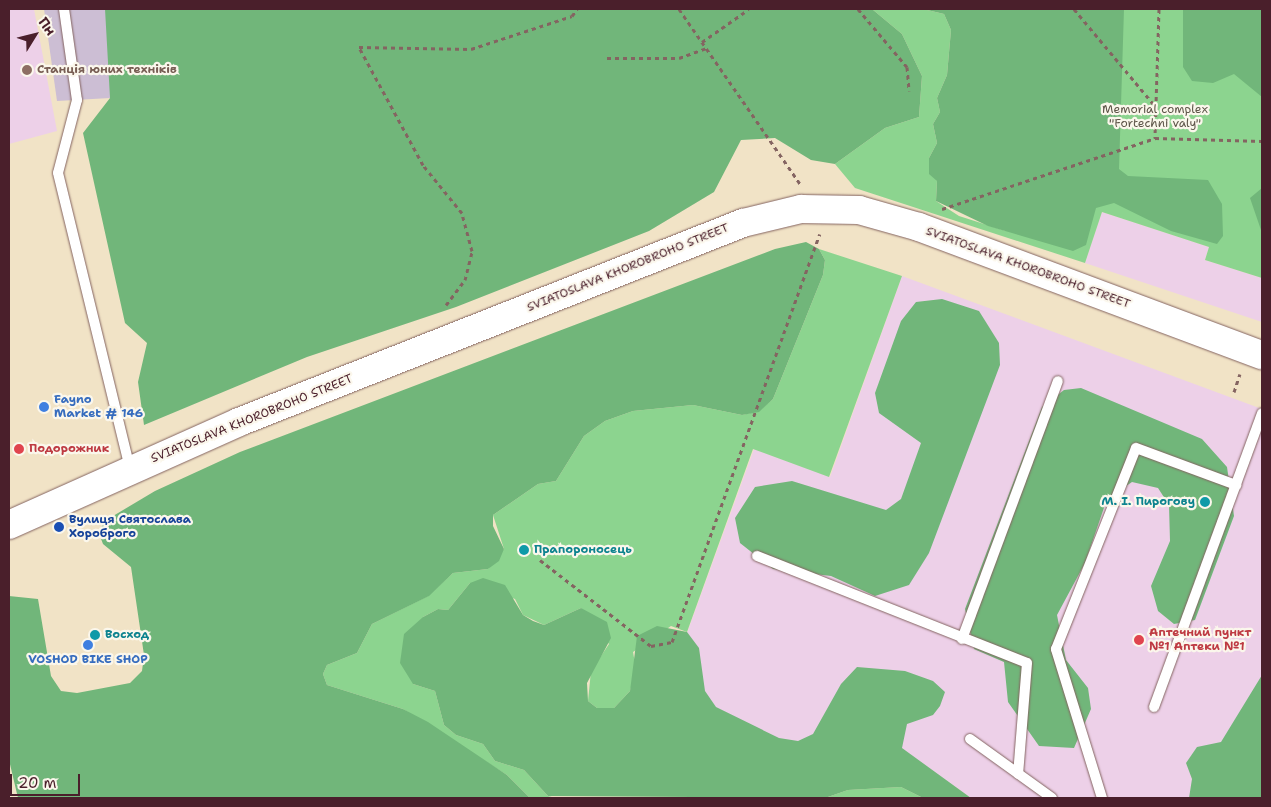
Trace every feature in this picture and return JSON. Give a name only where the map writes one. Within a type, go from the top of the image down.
[{"type":"main road","name":"SVIATOSLAVA KHOROBROHO STREET","points":[[9,525],[131,470],[743,223],[801,209],[832,208],[859,210],[919,227],[1262,355]]},
{"type":"lane","points":[[64,9],[77,100],[58,173],[131,470]]},
{"type":"lane","points":[[962,639],[1058,381]]},
{"type":"lane","points":[[1154,707],[1262,413]]},
{"type":"lane","points":[[1102,798],[1056,649],[1136,448],[1236,485]]},
{"type":"lane","points":[[758,556],[962,639],[1027,663],[1018,774]]},
{"type":"lane","points":[[970,739],[1052,798]]},
{"type":"path","points":[[446,305],[465,280],[472,251],[462,213],[423,165],[359,47],[471,49],[572,16],[577,9]]},
{"type":"path","points":[[679,9],[806,192]]},
{"type":"path","points":[[702,42],[749,9]]},
{"type":"path","points":[[858,9],[907,67],[908,91]]},
{"type":"path","points":[[1074,9],[1156,107]]},
{"type":"path","points":[[1155,138],[1159,9]]},
{"type":"path","points":[[607,58],[679,58],[706,48]]},
{"type":"path","points":[[936,211],[1155,138],[1262,141]]},
{"type":"path","points":[[540,560],[650,646],[672,642],[817,240],[832,208]]},
{"type":"shaded area","name":"Станція юних техніків","points":[[9,9],[34,9],[57,131],[9,144]]},
{"type":"shaded area","points":[[44,9],[117,9],[128,97],[57,101]]},
{"type":"shaded area","points":[[1102,212],[1209,247],[1205,260],[1262,278],[1262,322],[1085,263]]},
{"type":"shaded area","points":[[902,276],[1262,409],[1262,798],[971,798],[902,749],[780,763],[656,718],[754,449],[830,477]]},
{"type":"green space","points":[[105,9],[872,9],[902,34],[922,76],[919,117],[885,128],[835,164],[811,160],[775,138],[741,140],[714,192],[649,231],[456,307],[307,357],[144,425],[138,382],[147,343],[125,323],[83,133],[110,98]]},
{"type":"green space","name":"Memorial complex \"Fortechni valy\"","points":[[872,9],[923,9],[944,14],[951,30],[947,75],[937,98],[940,112],[933,124],[937,143],[929,158],[937,181],[936,201],[959,216],[1006,231],[1078,9],[1262,9],[1262,278],[1205,260],[1209,247],[1102,212],[1085,263],[855,188],[835,164],[885,128],[919,117],[922,76],[902,34]]},
{"type":"green space","points":[[923,9],[1124,9],[1119,169],[1128,176],[1208,180],[1222,204],[1223,236],[1217,244],[1171,231],[1114,203],[1096,208],[1086,245],[1073,251],[988,226],[936,201],[937,181],[929,174],[929,158],[937,143],[933,124],[940,112],[937,98],[947,75],[951,30],[944,14]]},
{"type":"green space","points":[[1183,9],[1262,9],[1262,97],[1234,74],[1213,83],[1192,81],[1183,67]]},
{"type":"green space","points":[[1262,188],[1262,233],[1250,198]]},
{"type":"green space","points":[[806,242],[819,249],[825,260],[823,275],[773,399],[759,412],[742,415],[693,405],[633,411],[605,421],[584,436],[556,481],[538,484],[493,515],[493,526],[504,549],[499,561],[488,569],[453,573],[429,596],[372,624],[357,653],[327,665],[323,674],[327,685],[403,709],[428,722],[507,775],[530,798],[18,798],[9,760],[9,596],[38,599],[51,676],[61,691],[77,693],[130,683],[142,671],[144,655],[131,567],[103,544],[98,531],[108,519],[155,491],[240,452],[775,249]]},
{"type":"green space","points":[[819,249],[902,276],[829,477],[753,449],[687,632],[671,626],[633,652],[636,669],[630,691],[614,708],[597,708],[588,701],[591,671],[609,644],[581,608],[544,625],[523,615],[515,599],[470,583],[448,610],[438,609],[423,617],[413,684],[435,691],[444,725],[456,735],[483,744],[495,761],[524,770],[548,796],[556,798],[530,798],[507,775],[403,709],[327,685],[323,674],[327,665],[357,653],[372,624],[428,596],[453,573],[488,569],[504,549],[493,515],[538,484],[556,481],[584,436],[605,421],[633,411],[693,405],[742,415],[759,411],[773,399],[823,275],[825,260]]},
{"type":"green space","points":[[942,299],[979,311],[999,343],[1000,365],[929,553],[909,585],[875,596],[831,576],[773,569],[740,543],[735,518],[755,487],[792,481],[886,510],[901,499],[921,443],[879,413],[875,393],[901,321],[916,302]]},
{"type":"green space","points":[[1081,388],[1202,439],[1227,467],[1234,516],[1195,620],[1174,624],[1158,611],[1151,586],[1170,541],[1169,505],[1158,488],[1132,482],[1107,499],[1085,563],[1057,615],[1066,660],[1088,688],[1091,709],[1074,748],[1039,746],[1008,702],[1004,662],[974,649],[965,609],[1042,407],[1064,390]]},
{"type":"green space","points":[[483,578],[505,585],[523,615],[544,625],[581,608],[607,622],[611,638],[587,683],[588,701],[597,708],[614,708],[630,691],[637,636],[657,626],[687,632],[699,648],[705,691],[716,707],[779,738],[798,741],[813,734],[841,684],[857,667],[905,671],[933,681],[945,692],[940,706],[933,715],[907,724],[902,748],[971,798],[923,798],[901,787],[848,790],[825,798],[548,796],[524,770],[495,761],[483,744],[456,735],[444,725],[435,691],[413,684],[400,663],[404,634],[423,617],[438,609],[448,610],[470,583]]},
{"type":"green space","points":[[1262,675],[1262,798],[1189,798],[1192,779],[1186,763],[1197,747],[1221,742]]},
{"type":"green space","points":[[901,787],[923,798],[825,798],[848,790]]},
{"type":"place","name":"Станція юних техніків","points":[[27,70]]},
{"type":"place","name":"Fayno Market # 146","points":[[44,407]]},
{"type":"place","name":"Подорожник","points":[[19,449]]},
{"type":"place","name":"М. І. Пирогову","points":[[1205,502]]},
{"type":"place","name":"Вулиця Святослава Хороброго","points":[[59,527]]},
{"type":"place","name":"Прапороносець","points":[[524,550]]},
{"type":"place","name":"Восход","points":[[95,635]]},
{"type":"place","name":"Аптечний пункт №1 Аптеки №1","points":[[1139,640]]},
{"type":"place","name":"VOSHOD BIKE SHOP","points":[[88,645]]}]
